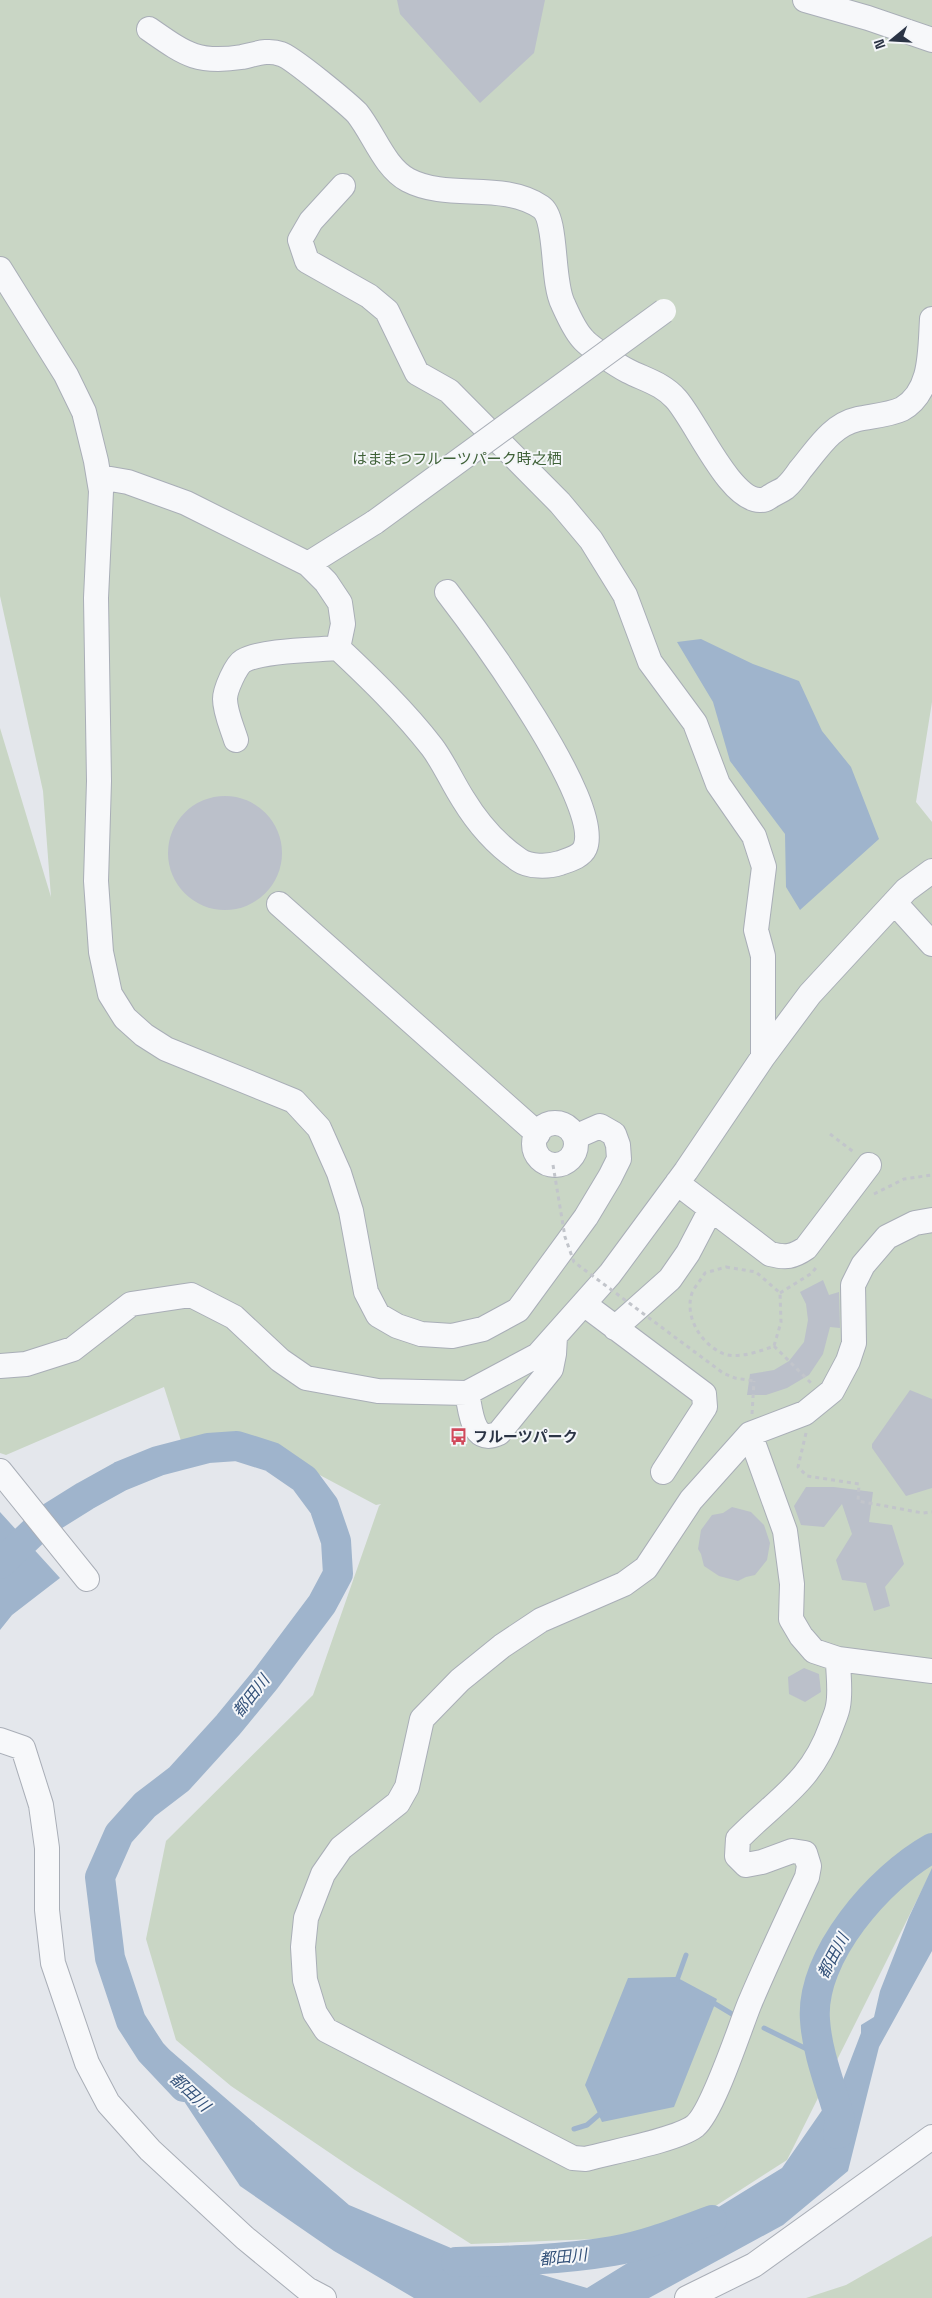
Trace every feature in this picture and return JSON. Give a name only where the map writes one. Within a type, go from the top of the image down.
[{"type":"street","points":[[805,0],[868,18],[932,40]]},
{"type":"street","points":[[149,29],[180,50],[204,60],[242,57],[262,52],[283,54],[356,113],[389,163],[406,179],[423,186],[514,196],[537,204],[546,210],[551,222],[554,267],[561,300],[582,339],[626,370],[662,386],[678,400],[723,471],[738,491],[751,500],[764,500],[787,487],[825,439],[838,426],[847,422],[900,410],[918,399],[926,387],[931,364],[932,319]]},
{"type":"street","points":[[342,186],[311,221],[300,240],[307,261],[368,296],[387,311],[417,373],[449,391],[466,407],[560,503],[591,540],[625,595],[650,662],[696,723],[718,784],[754,836],[764,867],[756,930],[763,956],[763,1057]]},
{"type":"street","points":[[0,269],[66,375],[84,412],[99,477],[101,491],[96,598],[99,781],[96,881],[101,952],[110,994],[125,1018],[144,1035],[166,1049],[294,1101],[309,1116],[319,1128],[339,1173],[351,1211],[366,1292],[378,1315],[397,1326],[421,1334],[452,1336],[483,1329],[518,1310],[586,1217],[619,1159],[618,1145],[614,1134],[600,1126],[575,1137]]},
{"type":"street","points":[[308,564],[375,522],[664,311]]},
{"type":"street","points":[[99,477],[128,482],[186,503],[308,564],[326,582],[340,603],[343,624],[338,648]]},
{"type":"street","points":[[236,740],[225,697],[231,679],[242,661],[258,656],[293,651],[338,648],[383,690],[433,748],[464,801],[498,844],[521,862],[535,865],[552,866],[578,856],[584,849],[587,836],[575,794],[512,681],[487,644],[447,592]]},
{"type":"street","points":[[0,1366],[26,1364],[73,1349],[131,1304],[191,1295],[234,1317],[280,1360],[306,1378],[378,1391],[467,1393],[538,1355],[584,1304],[610,1274],[677,1183],[763,1057],[810,994],[906,890],[932,871]]},
{"type":"street","points":[[895,903],[932,944]]},
{"type":"street","points":[[279,904],[538,1134]]},
{"type":"street","points":[[550,1123],[562,1123],[572,1130],[575,1137],[576,1151],[570,1159],[561,1164],[553,1165],[539,1158],[535,1149],[538,1134],[541,1129],[550,1123]]},
{"type":"street","points":[[677,1183],[770,1254],[794,1257],[806,1248],[869,1165]]},
{"type":"street","points":[[616,1328],[670,1279],[688,1253],[710,1209]]},
{"type":"street","points":[[838,1659],[838,1706],[825,1744],[811,1769],[794,1789],[759,1818],[738,1839],[737,1856],[746,1865],[762,1862],[792,1851],[805,1854],[809,1866],[807,1877],[771,1953],[720,2080],[704,2115],[694,2126],[669,2137],[586,2159],[573,2158],[326,2030],[315,2013],[305,1980],[302,1947],[306,1918],[323,1874],[341,1848],[398,1803],[407,1787],[422,1719],[460,1680],[502,1646],[541,1620],[624,1584],[646,1568],[692,1500],[750,1434],[805,1413],[832,1391],[848,1361],[854,1343],[853,1285],[863,1266],[887,1237],[915,1223],[932,1220]]},
{"type":"street","points":[[584,1304],[704,1394],[706,1407],[663,1472]]},
{"type":"street","points":[[467,1393],[474,1427],[484,1436],[490,1438],[499,1433],[551,1369],[555,1336]]},
{"type":"street","points":[[750,1434],[785,1531],[792,1584],[791,1619],[801,1636],[814,1651],[838,1659],[932,1671]]},
{"type":"street","points":[[0,1471],[87,1579]]},
{"type":"street","points":[[0,1740],[23,1748],[41,1805],[47,1848],[47,1910],[53,1963],[87,2063],[108,2103],[150,2150],[245,2238],[306,2289],[324,2298]]},
{"type":"street","points":[[687,2298],[754,2265],[932,2137]]},
{"type":"path","points":[[553,1165],[564,1237],[574,1262],[723,1372],[735,1378],[754,1381],[750,1434]]},
{"type":"path","points":[[869,1198],[875,1193],[904,1179],[932,1175]]},
{"type":"path","points":[[780,1293],[812,1273],[822,1258]]},
{"type":"path","points":[[726,1267],[756,1272],[780,1293],[781,1322],[774,1346],[750,1354],[723,1354],[700,1337],[691,1314],[692,1294],[705,1274],[726,1267]]},
{"type":"path","points":[[774,1346],[814,1386],[813,1406],[798,1467],[807,1476],[859,1484],[858,1501],[923,1513],[932,1512]]},
{"type":"green space","name":"はままつフルーツパーク時之栖","points":[[0,0],[932,0],[932,702],[916,802],[932,822],[932,1870],[787,2160],[669,2236],[471,2244],[355,2170],[231,2086],[176,2040],[146,1939],[166,1841],[313,1695],[381,1504],[376,1505],[237,1431],[182,1444],[164,1387],[6,1455],[0,1453],[0,728],[51,897],[43,791],[0,596]]},
{"type":"green space","points":[[932,2236],[932,2298],[806,2298],[846,2285]]},
{"type":"water","points":[[701,639],[753,664],[799,681],[822,731],[851,767],[879,839],[800,910],[786,887],[785,834],[730,761],[713,702],[677,642]]},
{"type":"water","points":[[0,1512],[60,1578],[12,1615],[0,1630]]},
{"type":"water","points":[[932,1868],[932,1951],[879,2047],[848,2171],[783,2225],[649,2298],[414,2298],[334,2251],[240,2186],[131,2021],[172,2052],[349,2205],[451,2248],[587,2288],[782,2168],[843,2080],[861,2033],[861,2025],[874,2017],[880,1991],[909,1917]]},
{"type":"water","points":[[676,1977],[717,1999],[674,2107],[602,2122],[585,2085],[628,1978]]},
{"type":"building","points":[[397,0],[545,0],[534,53],[480,103],[400,14]]},
{"type":"building","points":[[225,796],[247,800],[257,805],[273,821],[278,831],[282,853],[278,875],[273,885],[257,901],[247,906],[225,910],[203,906],[193,901],[177,885],[172,875],[168,853],[172,831],[177,821],[193,805],[203,800]]},
{"type":"building","points":[[823,1280],[829,1295],[839,1292],[840,1328],[830,1327],[823,1354],[809,1375],[787,1388],[766,1395],[747,1395],[750,1374],[774,1370],[789,1361],[804,1342],[808,1320],[806,1304],[800,1292]]},
{"type":"building","points":[[910,1390],[932,1399],[932,1488],[906,1496],[872,1448],[872,1444]]},
{"type":"building","points":[[806,1487],[834,1487],[873,1492],[869,1522],[892,1525],[904,1564],[885,1587],[890,1606],[874,1611],[866,1583],[842,1580],[836,1560],[852,1534],[842,1504],[824,1527],[801,1525],[794,1506]]},
{"type":"building","points":[[732,1507],[751,1512],[764,1525],[770,1543],[767,1560],[755,1575],[738,1581],[719,1576],[704,1566],[698,1549],[701,1530],[712,1515],[723,1513]]},
{"type":"building","points":[[804,1668],[819,1674],[821,1692],[805,1702],[789,1694],[788,1677]]},
{"type":"waterway","name":"都田川","points":[[0,1564],[45,1521],[85,1496],[121,1476],[158,1461],[208,1448],[237,1446],[272,1457],[304,1479],[324,1506],[336,1541],[338,1574],[322,1604],[265,1680],[228,1725],[179,1779],[145,1805],[119,1834],[100,1877],[110,1958],[131,2021],[151,2052],[184,2087]]},
{"type":"waterway","name":"都田川","points":[[838,2134],[840,2119],[821,2057],[816,2032],[816,1995],[824,1970],[836,1945],[852,1921],[871,1898],[891,1878],[932,1848]]},
{"type":"waterway","points":[[676,1983],[686,1955]]},
{"type":"waterway","points":[[712,2002],[737,2017]]},
{"type":"waterway","points":[[764,2028],[823,2057]]},
{"type":"waterway","points":[[574,2129],[587,2125],[602,2112]]},
{"type":"waterway","name":"都田川","points":[[456,2262],[554,2258],[613,2251],[651,2242],[712,2220]]},
{"type":"place","name":"フルーツパーク","points":[[459,1436]]}]
